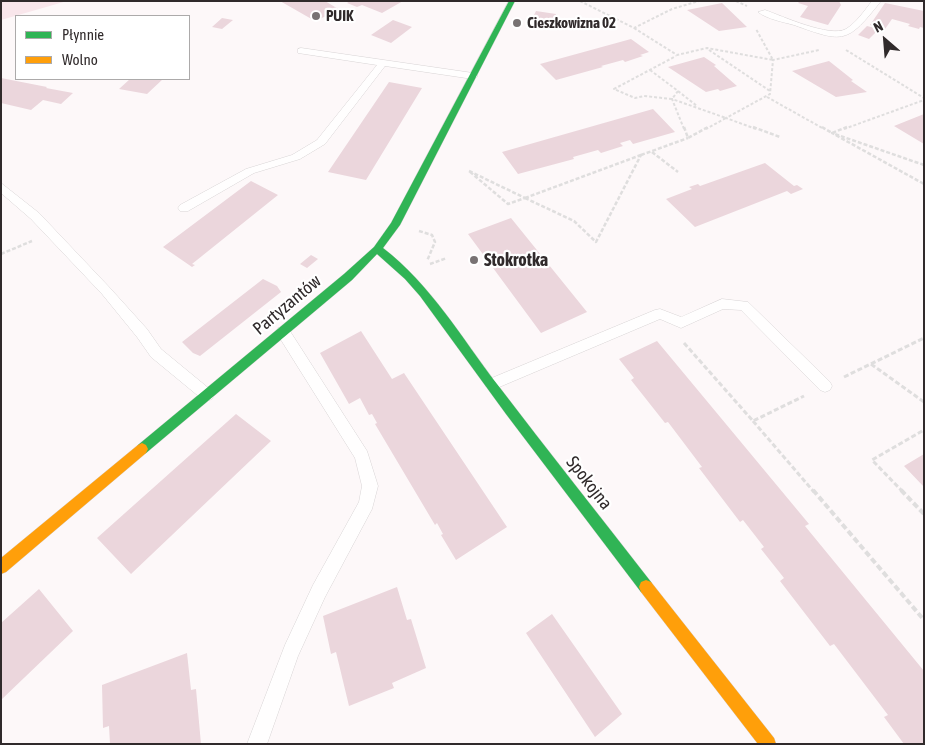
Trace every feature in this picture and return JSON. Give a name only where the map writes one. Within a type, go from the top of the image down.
[{"type":"street","name":"Partyzantów","points":[[1,566],[283,332],[377,249],[394,224],[512,1]]},
{"type":"street","name":"Spokojna","points":[[377,249],[394,260],[406,272],[768,744]]},
{"type":"lane","points":[[762,12],[827,34],[841,35],[851,30],[877,1]]},
{"type":"lane","points":[[301,50],[473,76]]},
{"type":"lane","points":[[184,208],[250,171],[296,157],[321,142],[383,63]]},
{"type":"lane","points":[[1,187],[51,232],[106,291],[156,353],[207,395]]},
{"type":"lane","points":[[492,384],[660,314],[681,323],[722,304],[744,305],[825,386]]},
{"type":"lane","points":[[256,744],[264,717],[308,613],[366,504],[370,486],[362,456],[283,332]]},
{"type":"path","points":[[580,1],[634,28],[677,55]]},
{"type":"path","points":[[634,28],[672,9],[699,1]]},
{"type":"path","points":[[742,4],[746,12]]},
{"type":"path","points":[[641,155],[596,242],[574,221],[524,198],[469,171],[508,204],[524,198],[641,155],[688,138],[770,94],[773,60],[755,28]]},
{"type":"path","points":[[838,46],[924,99]]},
{"type":"path","points":[[707,48],[771,91]]},
{"type":"path","points":[[780,137],[672,99],[644,96],[635,98],[614,89],[677,55],[707,48],[773,60],[820,50]]},
{"type":"path","points":[[650,70],[700,109]]},
{"type":"path","points":[[672,99],[678,91]]},
{"type":"path","points":[[766,96],[924,184]]},
{"type":"path","points":[[672,99],[688,138]]},
{"type":"path","points":[[832,133],[924,99]]},
{"type":"path","points":[[832,133],[924,164]]},
{"type":"path","points":[[652,151],[678,172]]},
{"type":"path","points":[[415,230],[432,235],[435,242],[425,266],[447,258]]},
{"type":"path","points":[[1,254],[51,232]]},
{"type":"path","points":[[871,364],[924,402]]},
{"type":"path","points":[[753,421],[924,620]]},
{"type":"path","points":[[924,430],[872,460],[924,514]]},
{"type":"shaded area","points":[[1,1],[67,1],[15,15],[1,20]]},
{"type":"building","name":"PUIK","points":[[280,1],[325,1],[340,10],[315,21]]},
{"type":"building","points":[[350,1],[403,1],[382,13],[362,5],[357,7],[347,3]]},
{"type":"building","points":[[800,1],[839,1],[841,5],[828,25],[800,17],[808,6],[798,3]]},
{"type":"building","points":[[722,3],[747,27],[719,31],[687,10]]},
{"type":"building","points":[[885,3],[924,11],[924,28],[920,27],[919,29],[908,26],[910,24],[892,19],[885,29],[870,25]]},
{"type":"building","points":[[536,11],[556,14],[554,21],[533,17]]},
{"type":"building","points":[[222,18],[233,20],[222,29],[212,27]]},
{"type":"building","points":[[393,20],[412,27],[391,43],[371,35]]},
{"type":"building","points":[[867,26],[879,29],[869,39],[858,35]]},
{"type":"building","points":[[631,39],[649,52],[625,62],[623,60],[556,80],[540,64]]},
{"type":"building","points":[[704,57],[716,65],[714,66],[737,86],[720,91],[718,89],[706,92],[668,67]]},
{"type":"building","points":[[829,61],[853,80],[851,81],[867,92],[836,97],[792,71]]},
{"type":"building","points":[[1,78],[73,93],[61,104],[43,100],[31,110],[1,103]]},
{"type":"building","points":[[129,80],[162,80],[147,94],[119,89]]},
{"type":"building","points":[[389,82],[422,88],[366,180],[328,172]]},
{"type":"building","points":[[653,109],[675,132],[633,144],[630,140],[620,143],[623,146],[601,153],[598,150],[573,157],[574,159],[518,174],[502,152]]},
{"type":"building","points":[[924,114],[924,144],[894,126]]},
{"type":"building","points":[[765,163],[794,186],[797,185],[803,189],[791,194],[787,191],[695,227],[666,199],[692,189],[689,187],[698,184],[700,186]]},
{"type":"building","points":[[251,181],[278,195],[192,264],[195,265],[192,267],[163,247]]},
{"type":"building","points":[[511,218],[587,312],[541,333],[468,234]]},
{"type":"building","points":[[311,255],[318,259],[307,268],[300,264]]},
{"type":"building","points":[[263,279],[277,286],[281,292],[200,356],[193,353],[182,342]]},
{"type":"building","points":[[361,331],[392,379],[404,373],[507,527],[456,560],[441,535],[443,534],[437,523],[435,525],[375,424],[377,423],[372,414],[369,415],[360,398],[349,404],[320,353]]},
{"type":"building","points":[[657,341],[809,524],[805,526],[924,671],[924,744],[904,744],[884,717],[888,715],[834,644],[830,646],[780,581],[784,578],[761,549],[764,547],[743,520],[740,522],[699,468],[702,467],[668,422],[665,423],[631,380],[634,378],[619,359]]},
{"type":"building","points":[[236,414],[271,441],[131,574],[97,538]]},
{"type":"building","points":[[924,454],[924,487],[904,466]]},
{"type":"building","points":[[397,587],[407,620],[411,619],[426,668],[392,683],[394,688],[349,706],[336,652],[331,654],[323,616]]},
{"type":"building","points":[[39,589],[73,631],[1,700],[1,623]]},
{"type":"building","points":[[552,614],[622,714],[595,737],[526,633]]},
{"type":"building","points":[[187,653],[191,690],[196,689],[201,744],[110,744],[109,726],[103,728],[102,685]]},
{"type":"traffic: fast","points":[[142,449],[348,277],[377,249],[395,225],[512,1]]},
{"type":"traffic: fast","points":[[377,249],[393,261],[424,293],[453,330],[491,385],[646,587]]},
{"type":"traffic: slow","points":[[1,567],[142,449]]},
{"type":"traffic: slow","points":[[646,587],[768,744]]},
{"type":"place","name":"PUIK","points":[[316,16]]},
{"type":"place","name":"Cieszkowizna 02","points":[[517,23]]},
{"type":"place","name":"Stokrotka","points":[[474,260]]}]
